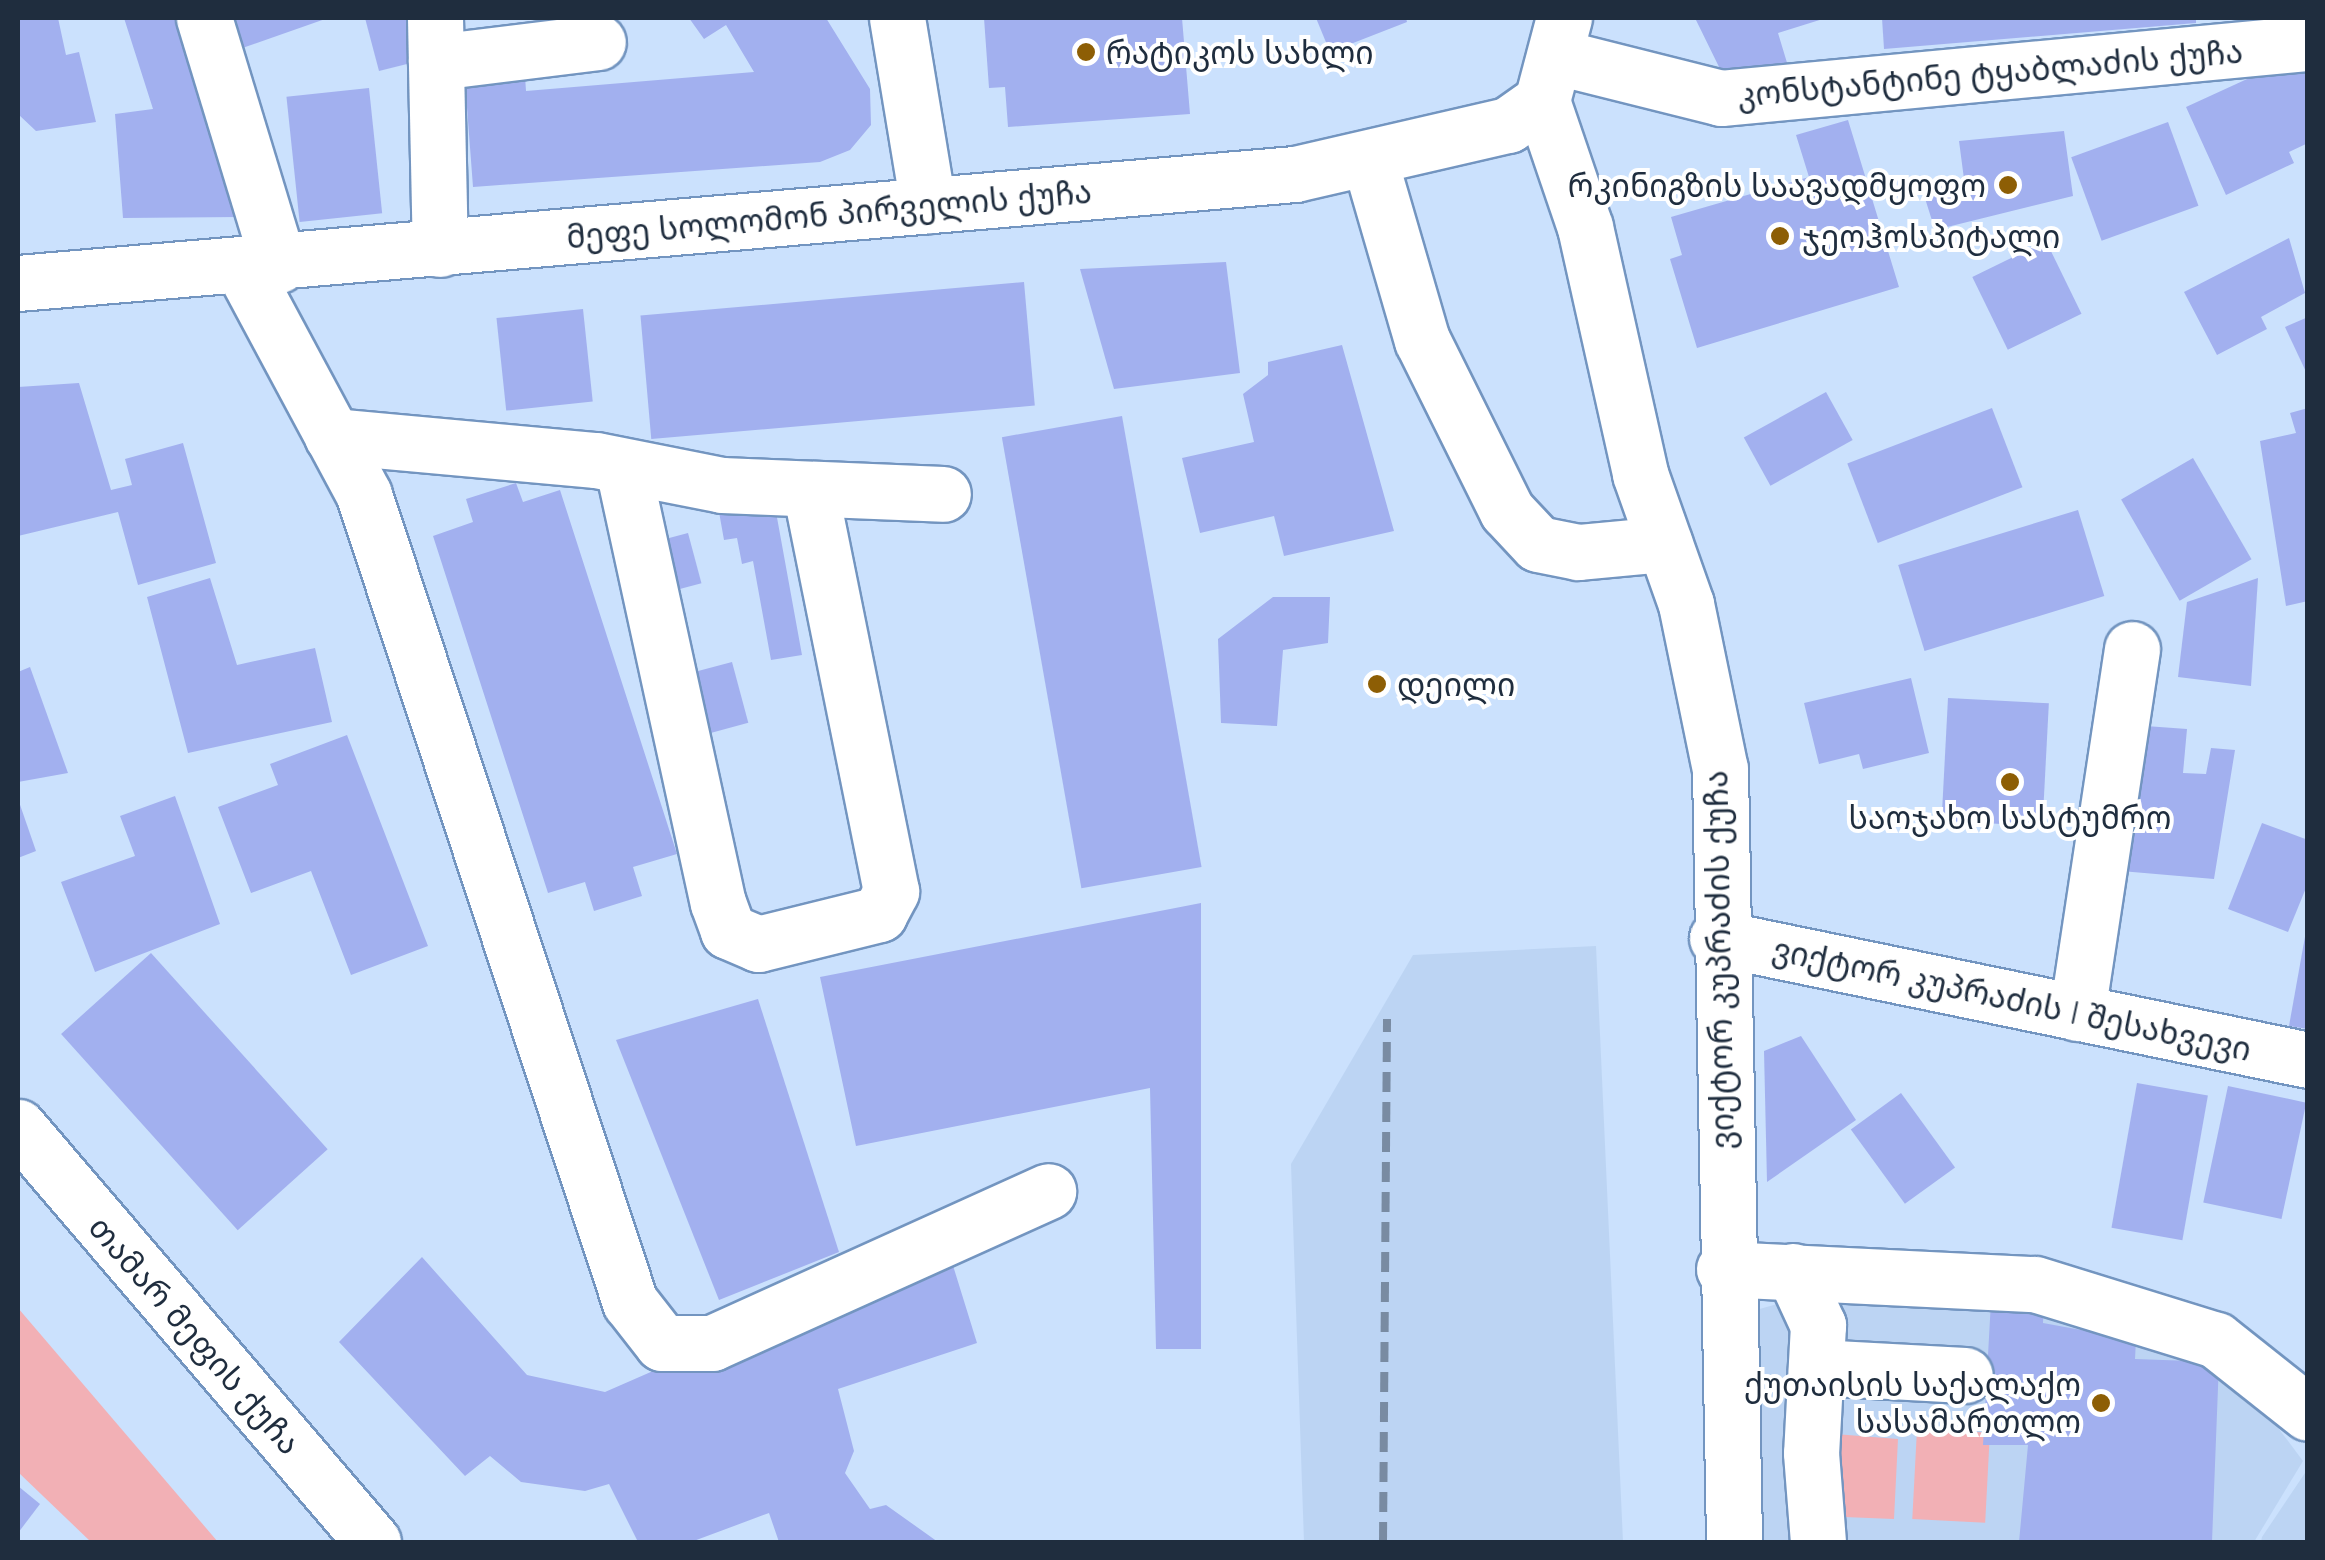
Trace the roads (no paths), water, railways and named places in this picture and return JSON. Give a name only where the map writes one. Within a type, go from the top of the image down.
[{"type":"street","points":[[204,18],[261,267],[332,436],[364,496],[630,1302],[662,1342],[712,1342],[1048,1191]]},
{"type":"street","points":[[897,18],[928,205]]},
{"type":"street","points":[[440,249],[436,40],[598,42]]},
{"type":"street","name":"მეფე სოლომონ პირველის ქუჩა","points":[[18,283],[261,267],[1295,174],[1508,124],[1564,44]]},
{"type":"street","name":"კონსტანტინე ტყაბლაძის ქუჩა","points":[[1564,44],[1721,98],[2308,44]]},
{"type":"street","name":"ვიქტორ კუპრაძის ქუჩა","points":[[1564,44],[1585,228],[1720,770],[1717,938],[1734,1542]]},
{"type":"street","points":[[1368,158],[1422,340],[1507,511],[1538,544],[1578,552],[1665,544]]},
{"type":"street","points":[[332,436],[623,468],[811,494],[944,494]]},
{"type":"street","points":[[623,468],[718,904],[728,931],[758,944],[879,914],[891,891],[811,494]]},
{"type":"street","points":[[2077,1013],[2132,649]]},
{"type":"street","name":"ვიქტორ კუპრაძის I შესახვევი","points":[[1717,938],[2308,1060]]},
{"type":"street","name":"თამარ მეფის ქუჩა","points":[[18,1126],[373,1542]]},
{"type":"street","points":[[1724,1269],[2035,1284],[2216,1340],[2308,1413]]},
{"type":"street","points":[[1793,1271],[1818,1325],[1818,1542]]},
{"type":"street","points":[[1816,1367],[1965,1376]]},
{"type":"railway","points":[[1383,1542],[1387,1019]]},
{"type":"place","name":"რატიკოს სახლი","points":[[1086,52]]},
{"type":"place","name":"რკინიგზის საავადმყოფო","points":[[2008,185]]},
{"type":"place","name":"ჯეოჰოსპიტალი","points":[[1780,236]]},
{"type":"place","name":"დეილი","points":[[1377,684]]},
{"type":"place","name":"საოჯახო სასტუმრო","points":[[2010,782]]},
{"type":"place","name":"ქუთაისის საქალაქო სასამართლო","points":[[2101,1403]]}]
